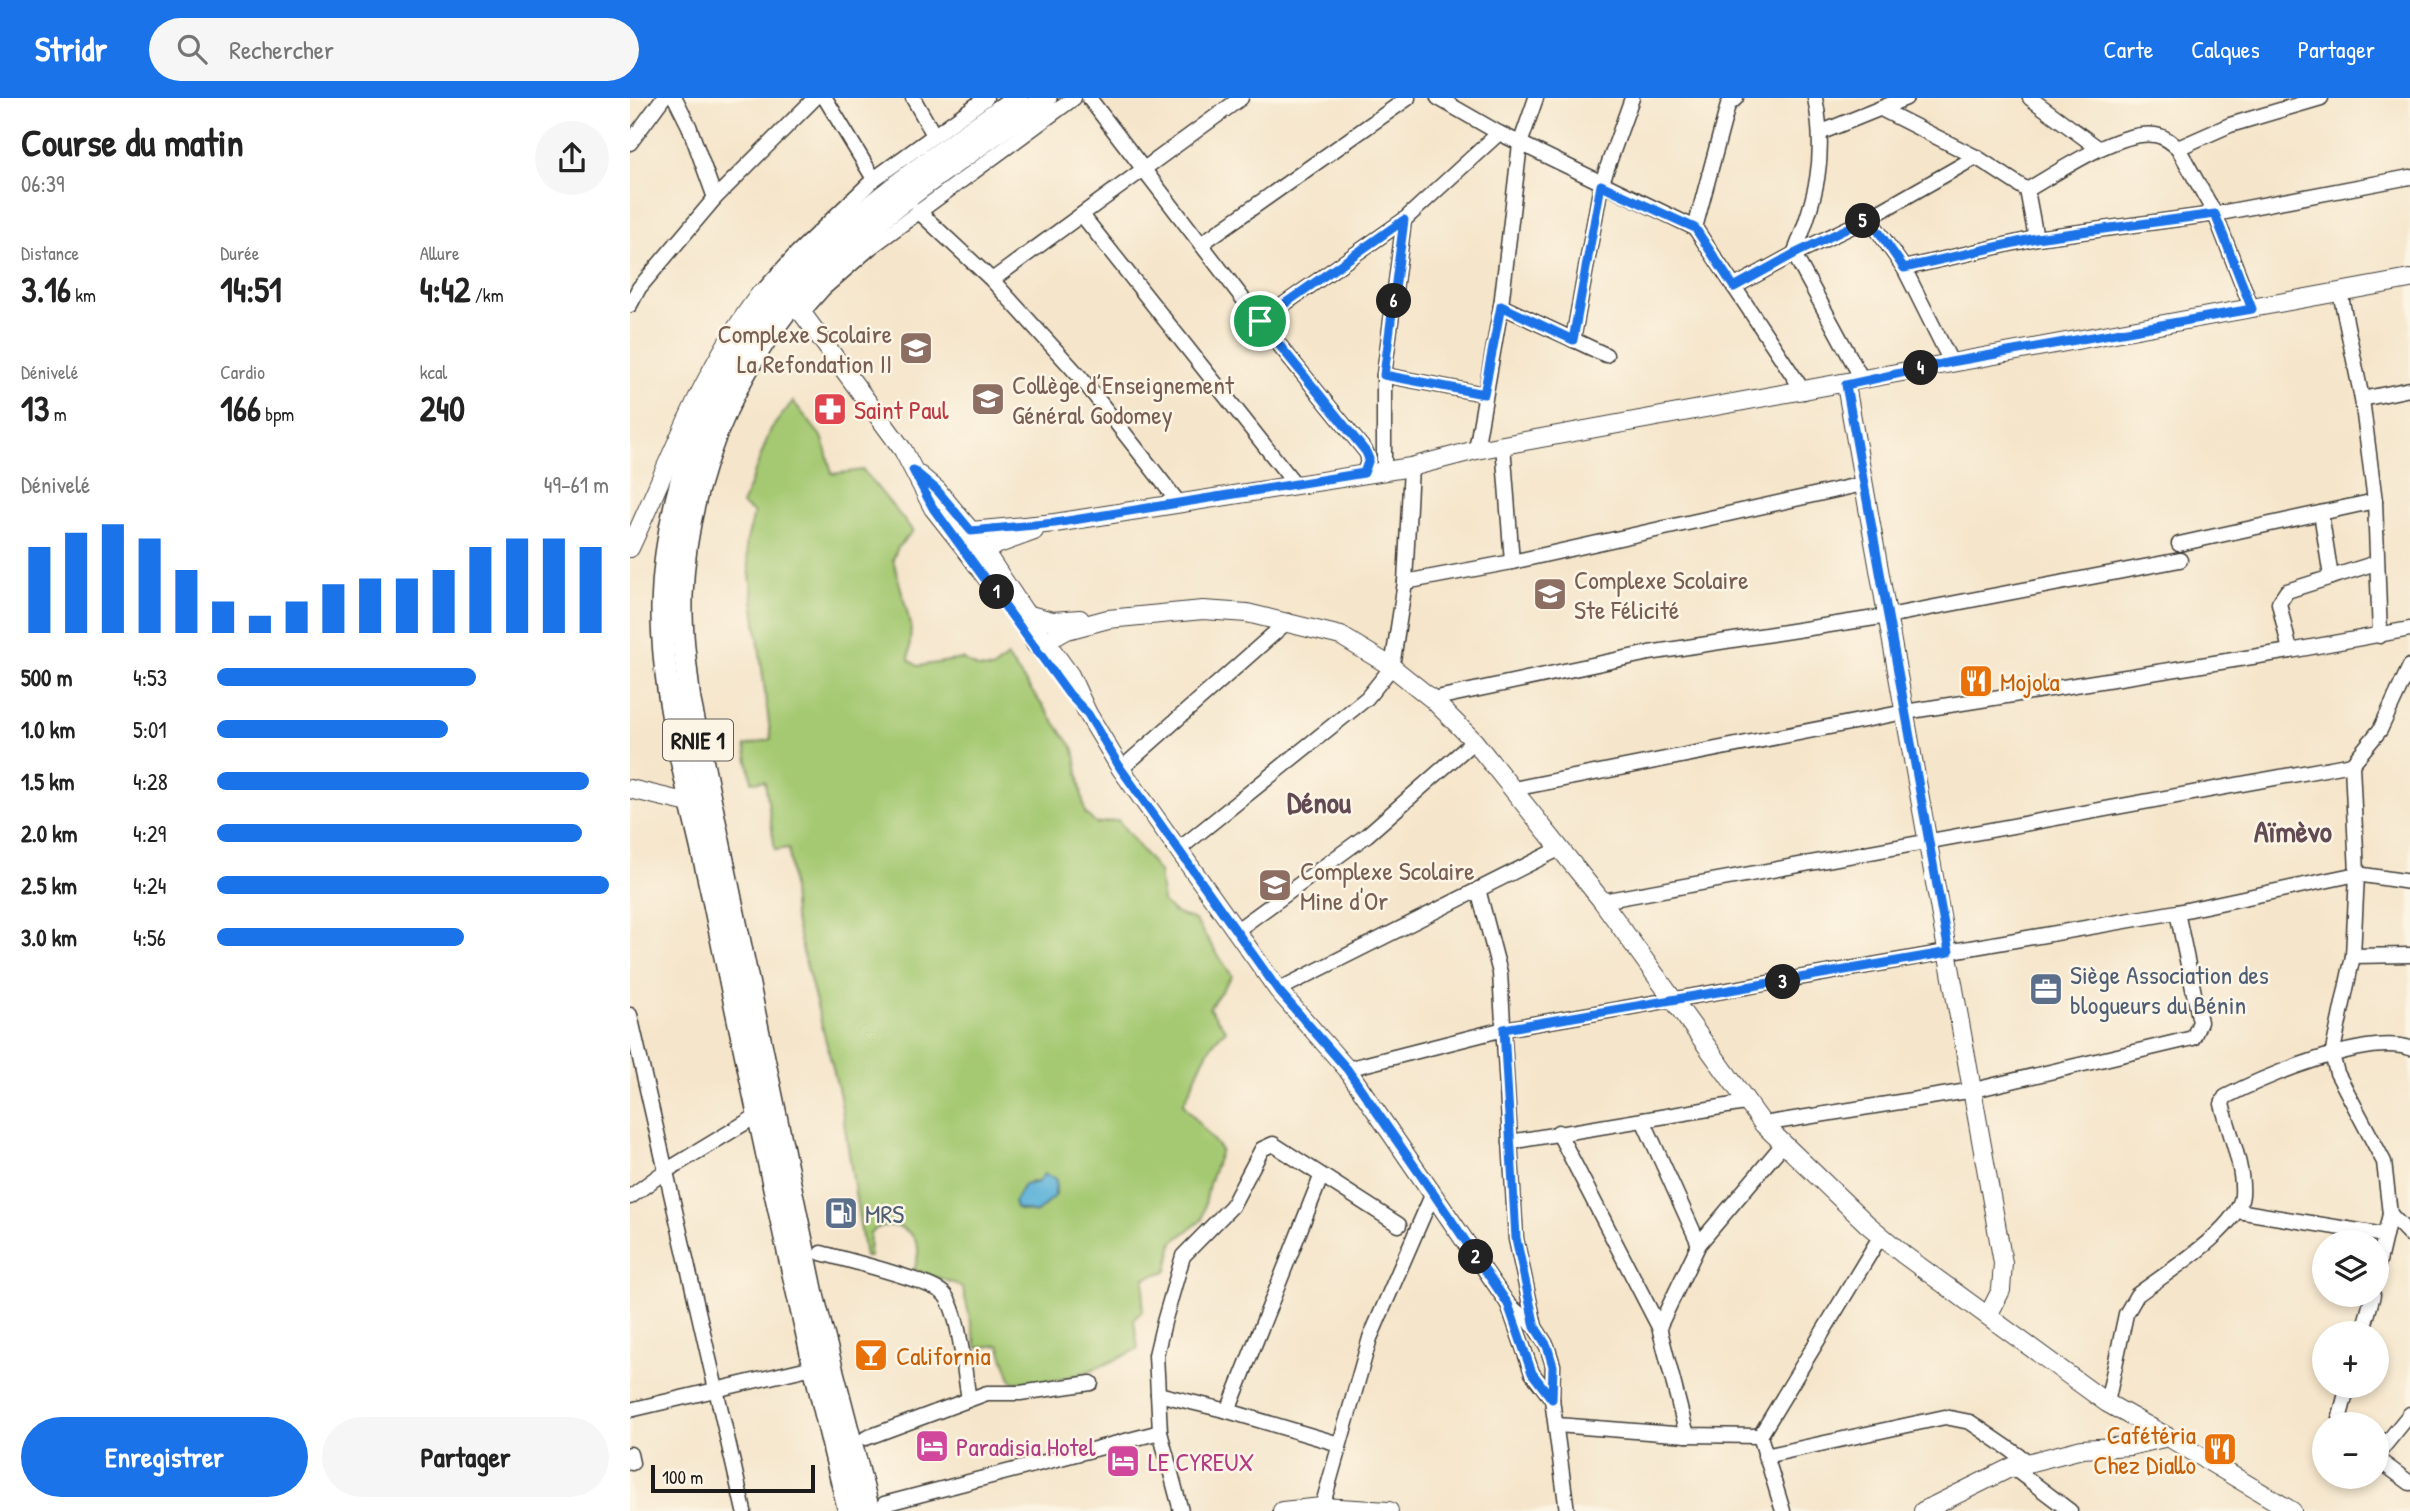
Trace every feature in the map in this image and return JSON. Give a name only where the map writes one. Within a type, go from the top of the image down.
[{"type":"highway","name":"RNIE 1","points":[[849,1511],[813,1367],[671,706],[662,606],[669,539],[677,496],[698,431],[729,367],[836,234],[1017,98]]},
{"type":"highway","name":"RNIE 1","points":[[876,1508],[804,1251],[690,701],[682,634],[682,595],[689,534],[710,450],[740,383],[782,303],[862,234],[1046,98]]},
{"type":"main road","points":[[971,531],[1055,523],[1411,467],[1476,450],[2410,279]]},
{"type":"main road","points":[[630,548],[636,518],[711,370],[739,322],[782,303],[903,450],[933,508],[976,550],[1038,631],[1069,694],[1088,714],[1121,769],[1278,990],[1347,1069],[1469,1247]]},
{"type":"main road","points":[[1854,382],[1863,484],[2003,1263],[2001,1290],[1989,1314]]},
{"type":"main road","points":[[913,470],[937,490],[971,531],[976,550],[1038,631]]},
{"type":"main road","points":[[976,550],[1055,523]]},
{"type":"main road","points":[[1038,631],[1108,619],[1203,611],[1247,613],[1341,636],[1392,667],[1432,699],[1474,741],[1513,789],[1602,901],[1745,1103],[1763,1124],[1880,1237],[1989,1314],[2107,1403],[2292,1511]]},
{"type":"main road","points":[[630,789],[693,804]]},
{"type":"main road","points":[[1923,1511],[2021,1465],[2082,1449],[2130,1446],[2168,1437]]},
{"type":"main road","points":[[1282,1511],[1322,1507],[1389,1511]]},
{"type":"street","points":[[630,143],[663,98]]},
{"type":"street","points":[[675,98],[689,126],[715,198]]},
{"type":"street","points":[[630,305],[635,287],[715,198],[815,98]]},
{"type":"street","points":[[825,98],[874,179]]},
{"type":"street","points":[[913,98],[934,135]]},
{"type":"street","points":[[782,303],[797,253],[874,179],[986,98]]},
{"type":"street","points":[[782,303],[843,271],[918,211],[1074,98]]},
{"type":"street","points":[[1089,98],[1260,321],[1366,452],[1369,459],[1364,473]]},
{"type":"street","points":[[992,280],[1241,98]]},
{"type":"street","points":[[1201,244],[1408,98]]},
{"type":"street","points":[[1438,98],[1499,133],[1601,185],[1695,228],[1804,392]]},
{"type":"street","points":[[1476,450],[1501,306],[1520,144],[1536,98]]},
{"type":"street","points":[[1573,340],[1601,185],[1632,98]]},
{"type":"street","points":[[1815,98],[1822,132],[1814,201],[1794,254],[1854,382]]},
{"type":"street","points":[[1822,132],[1906,98]]},
{"type":"street","points":[[2031,98],[2098,148]]},
{"type":"street","points":[[2178,148],[2230,125],[2321,98]]},
{"type":"street","points":[[1695,228],[1728,100]]},
{"type":"street","points":[[1881,109],[1976,157],[2027,190],[2036,238]]},
{"type":"street","points":[[1260,321],[1404,220],[1499,133]]},
{"type":"street","points":[[2027,190],[2098,148],[2153,134],[2178,148],[2215,214],[2252,309]]},
{"type":"street","points":[[1734,287],[1869,218],[1976,157]]},
{"type":"street","points":[[1904,268],[2036,238],[2215,214],[2410,177]]},
{"type":"street","points":[[918,211],[992,280],[1081,378],[1179,503]]},
{"type":"street","points":[[1082,215],[1295,484]]},
{"type":"street","points":[[1869,218],[1904,268],[1951,362]]},
{"type":"street","points":[[1384,470],[1384,375],[1404,220]]},
{"type":"street","points":[[2340,292],[2362,399],[2375,501],[2380,636]]},
{"type":"street","points":[[1501,306],[1606,355]]},
{"type":"street","points":[[1384,375],[1484,394]]},
{"type":"street","points":[[2362,399],[2410,389]]},
{"type":"street","points":[[1503,445],[1512,562]]},
{"type":"street","points":[[1178,850],[1367,698],[1392,667],[1405,582],[1411,467]]},
{"type":"street","points":[[1405,582],[1512,562],[1863,484]]},
{"type":"street","points":[[2179,544],[2375,501]]},
{"type":"street","points":[[2321,513],[2332,577]]},
{"type":"street","points":[[1432,699],[1649,653],[1888,616],[2180,560]]},
{"type":"street","points":[[2290,651],[2279,603],[2281,597],[2287,591],[2376,563]]},
{"type":"street","points":[[1121,769],[1288,621]]},
{"type":"street","points":[[1513,789],[1905,712],[2290,651],[2410,629]]},
{"type":"street","points":[[2385,1230],[2390,1214],[2384,1162],[2337,1073],[2332,1055],[2353,956],[2357,874],[2352,764],[2379,730],[2410,666]]},
{"type":"street","points":[[1237,930],[1367,835],[1474,741]]},
{"type":"street","points":[[1602,901],[2352,764]]},
{"type":"street","points":[[1278,990],[1559,849]]},
{"type":"street","points":[[1347,1069],[1504,1029],[1675,1002],[2176,912],[2357,874],[2410,882]]},
{"type":"street","points":[[1478,889],[1500,973],[1516,1238],[1535,1327]]},
{"type":"street","points":[[1763,1124],[1974,1090],[2193,1038],[2200,1022],[2176,912]]},
{"type":"street","points":[[2353,956],[2410,955]]},
{"type":"street","points":[[630,1015],[744,1511]]},
{"type":"street","points":[[2107,1403],[2126,1314],[2131,1303],[2137,1295],[2225,1226],[2238,1211],[2242,1192],[2224,1099],[2332,1055],[2379,1045],[2410,1048]]},
{"type":"street","points":[[1510,1142],[1745,1103]]},
{"type":"street","points":[[630,1196],[758,1115]]},
{"type":"street","points":[[1643,1120],[1699,1244]]},
{"type":"street","points":[[1558,1132],[1659,1327],[1687,1435]]},
{"type":"street","points":[[1659,1327],[1699,1244],[1783,1143]]},
{"type":"street","points":[[1181,1511],[1160,1432],[1156,1355],[1183,1256],[1232,1206],[1262,1149],[1273,1144],[1399,1226]]},
{"type":"street","points":[[1228,1410],[1321,1177]]},
{"type":"street","points":[[1322,1507],[1370,1338],[1433,1193]]},
{"type":"street","points":[[2238,1211],[2354,1230]]},
{"type":"street","points":[[2390,1214],[2410,1235]]},
{"type":"street","points":[[1783,1511],[1760,1436],[1880,1237]]},
{"type":"street","points":[[1469,1247],[1508,1304],[1535,1327],[1547,1346],[1553,1366],[1552,1399],[1567,1511]]},
{"type":"street","points":[[821,1253],[926,1285],[944,1294],[953,1310],[969,1399]]},
{"type":"street","points":[[1508,1304],[1532,1373],[1552,1399]]},
{"type":"street","points":[[630,1410],[717,1387],[813,1367]]},
{"type":"street","points":[[866,1438],[987,1393],[1020,1394],[1091,1383]]},
{"type":"street","points":[[1158,1394],[1228,1410],[1339,1444]]},
{"type":"street","points":[[2389,1441],[2410,1415]]},
{"type":"street","points":[[1765,1456],[1945,1417],[1970,1422],[2070,1511]]},
{"type":"street","points":[[1557,1425],[1687,1435],[1760,1436]]},
{"type":"street","points":[[876,1508],[1160,1432]]},
{"type":"street","points":[[2389,1467],[2410,1483]]},
{"type":"green space","points":[[793,401],[823,439],[832,474],[863,470],[913,531],[898,547],[893,559],[911,626],[909,660],[918,666],[962,659],[978,668],[992,669],[1007,657],[1074,749],[1085,813],[1096,824],[1118,820],[1159,872],[1163,902],[1173,912],[1195,920],[1232,976],[1209,1008],[1226,1030],[1205,1056],[1183,1104],[1221,1150],[1209,1184],[1202,1220],[1173,1242],[1167,1271],[1145,1278],[1142,1311],[1134,1319],[1138,1349],[1078,1375],[1047,1381],[1012,1382],[999,1345],[977,1348],[963,1289],[954,1283],[914,1270],[918,1248],[911,1234],[905,1230],[890,1226],[876,1229],[870,1234],[869,1257],[865,1257],[840,1096],[794,917],[789,848],[775,850],[765,781],[752,782],[745,746],[771,739],[746,544],[754,513],[742,505],[771,429]],"holes":[[[1042,1177],[1056,1179],[1056,1194],[1036,1213],[1019,1210],[1030,1182],[1038,1182]]]},
{"type":"water","points":[[1044,1174],[1056,1179],[1055,1196],[1036,1213],[1016,1208],[1014,1202],[1024,1185],[1038,1182]]},
{"type":"place","name":"Complexe Scolaire La Refondation II","points":[[916,348]]},
{"type":"place","name":"Collège d’Enseignement Général Godomey","points":[[988,399]]},
{"type":"place","name":"Saint Paul","points":[[830,409]]},
{"type":"place","name":"Complexe Scolaire Ste Félicité","points":[[1550,594]]},
{"type":"place","name":"Mojola","points":[[1976,681]]},
{"type":"place","name":"Complexe Scolaire Mine d'Or","points":[[1275,885]]},
{"type":"place","name":"Siège Association des blogueurs du Bénin","points":[[2046,989]]},
{"type":"place","name":"MRS","points":[[841,1213]]},
{"type":"place","name":"California","points":[[871,1355]]},
{"type":"place","name":"Paradisia Hotel","points":[[932,1446]]},
{"type":"place","name":"Cafétéria Chez Diallo","points":[[2220,1449]]},
{"type":"place","name":"LE CYREUX","points":[[1123,1461]]},
{"type":"district","name":"Dénou","points":[[1319,802]]},
{"type":"district","name":"Aïmèvo","points":[[2293,831]]},
{"type":"route","points":[[1601,185],[1695,228],[1734,287],[1869,218],[1904,268],[2036,238],[2215,214],[2252,309],[1951,362],[1862,379],[1846,385],[1949,952],[1675,1002],[1504,1029],[1516,1238],[1535,1327],[1547,1346],[1553,1366],[1552,1399],[1532,1373],[1508,1304],[1433,1193],[1347,1069],[1278,990],[1121,769],[1088,714],[1069,694],[933,508],[913,470],[937,490],[971,531],[1055,523],[1364,473],[1369,459],[1366,452],[1260,321],[1404,220],[1384,375],[1484,394],[1501,306],[1573,340],[1601,185]]}]
